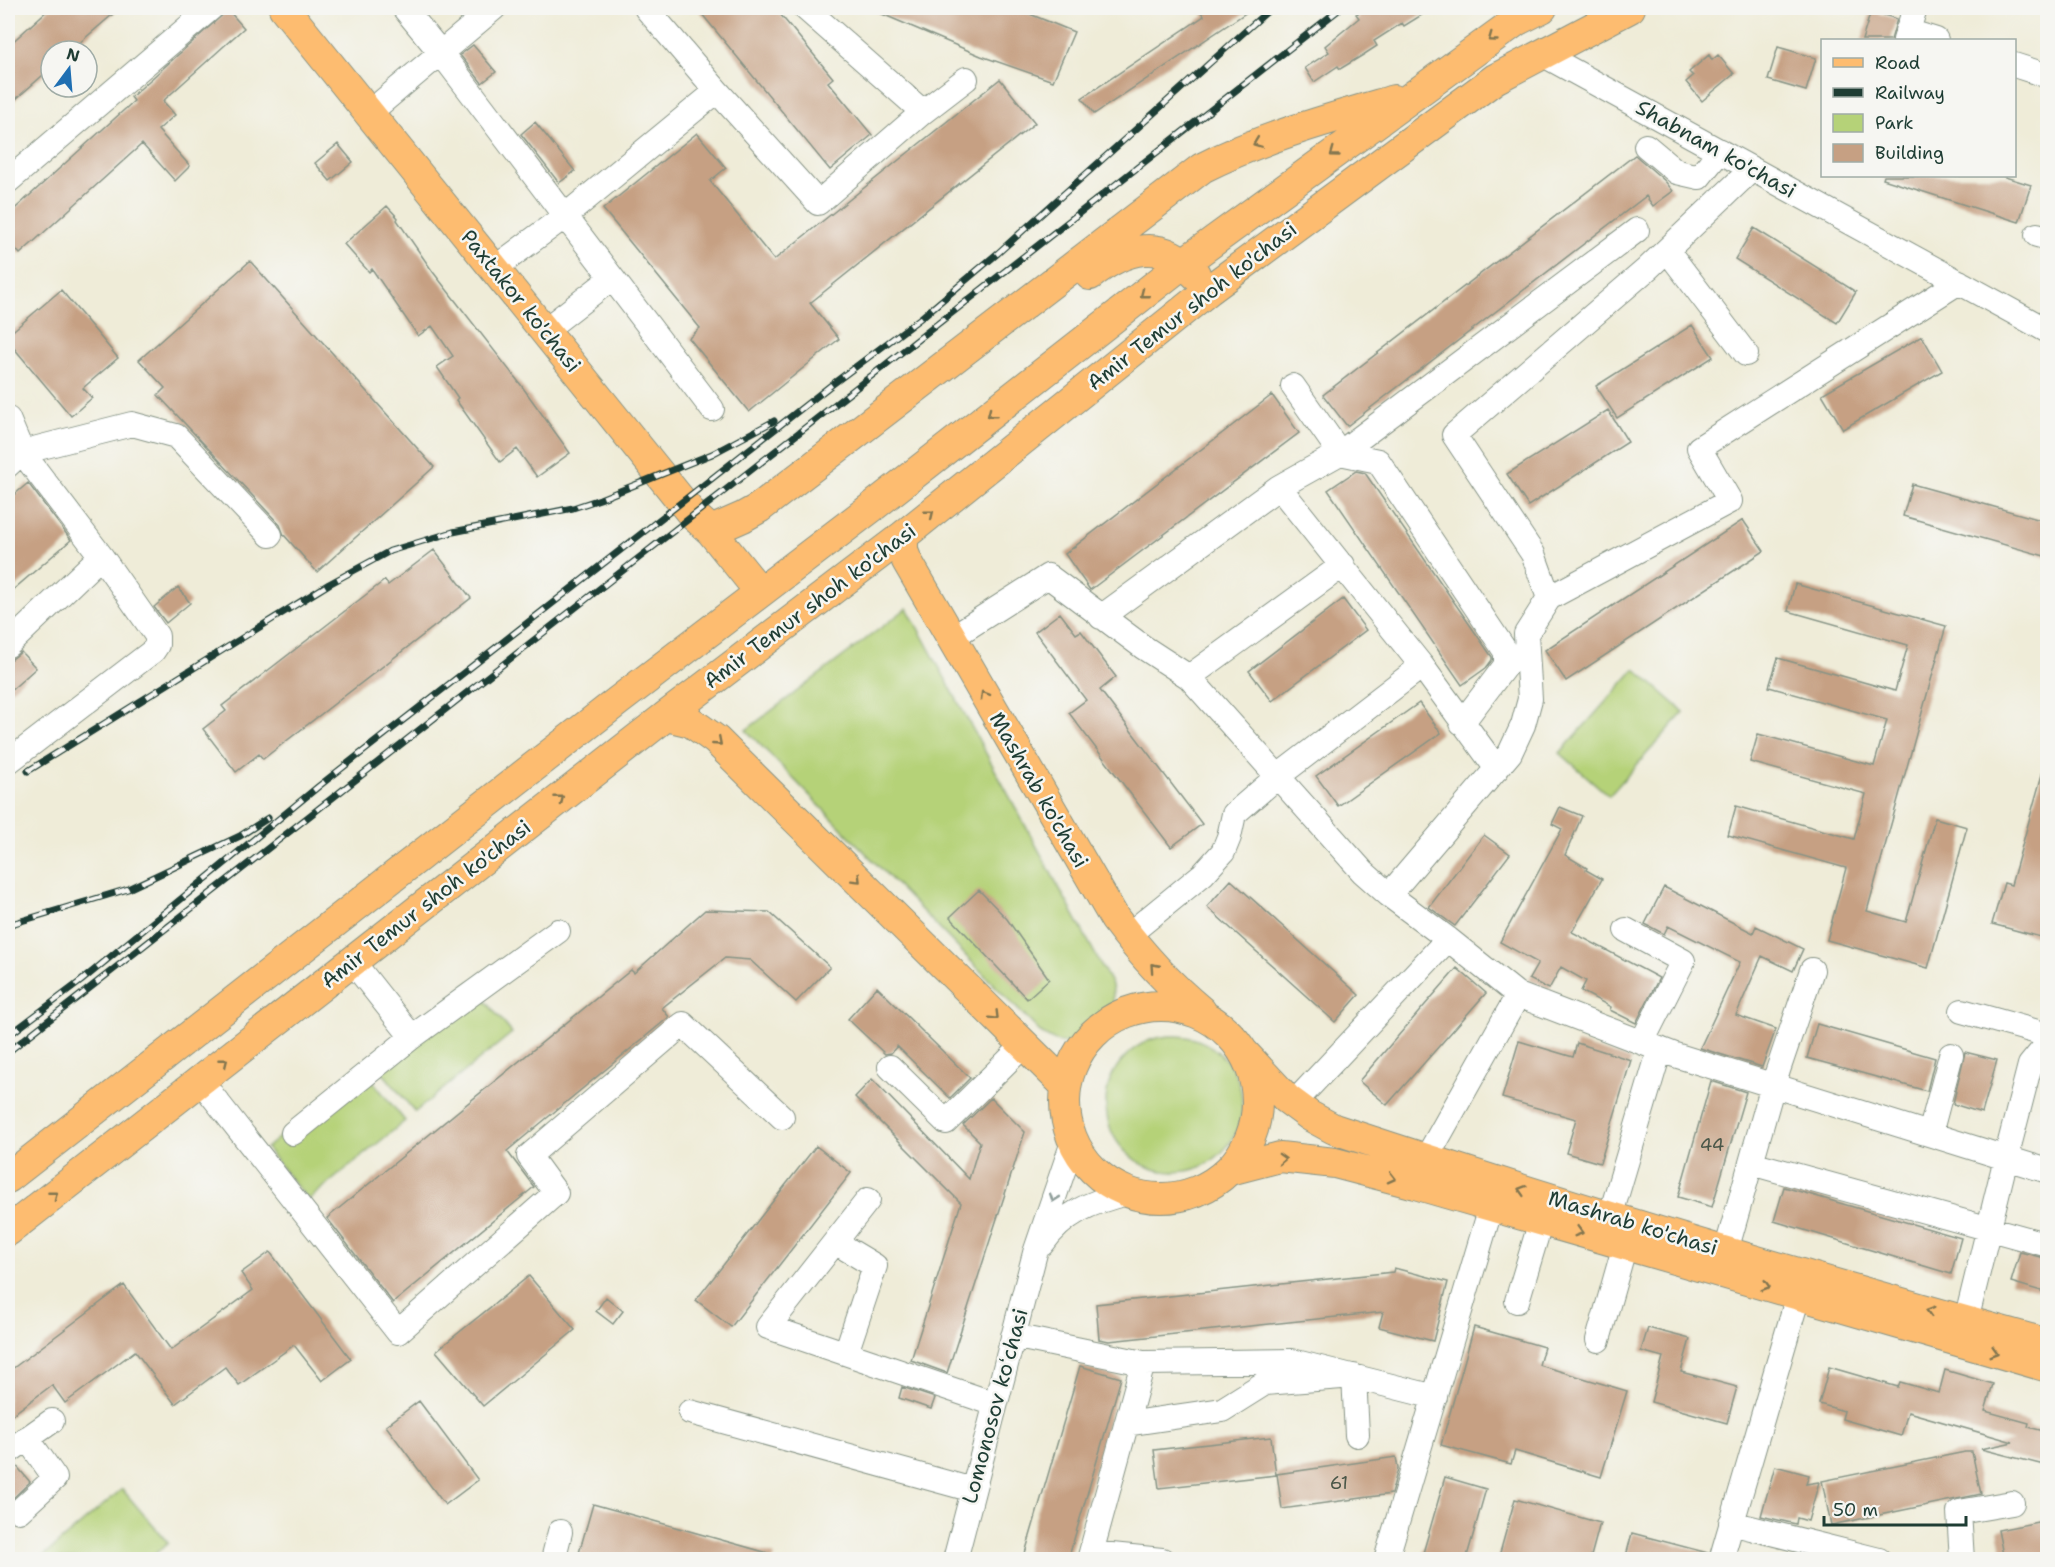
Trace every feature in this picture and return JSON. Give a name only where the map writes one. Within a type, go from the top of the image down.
[{"type":"main road","name":"Paxtakor ko'chasi","points":[[284,8],[692,514],[711,531],[760,592]]},
{"type":"main road","name":"Amir Temur shoh ko'chasi","points":[[8,1178],[1185,262],[1516,21],[1542,8]]},
{"type":"main road","name":"Amir Temur shoh ko'chasi","points":[[8,1231],[666,716],[903,536],[1209,290],[1495,79],[1630,8]]},
{"type":"main road","points":[[711,531],[759,508],[1202,168],[1231,153],[1269,139],[1333,117],[1413,95]]},
{"type":"main road","points":[[711,531],[739,533],[756,529],[1111,259],[1137,250],[1158,250],[1176,256],[1185,262],[1209,290]]},
{"type":"main road","name":"Mashrab ko'chasi","points":[[903,536],[903,551],[907,561],[1095,886],[1128,936],[1170,985],[1230,1035],[1293,1104],[1310,1116],[1334,1128],[1426,1159],[1610,1217],[2048,1344]]},
{"type":"main road","points":[[666,716],[691,722],[716,740],[1065,1085]]},
{"type":"main road","name":"Mashrab ko'chasi","points":[[1213,1020],[1184,1008],[1152,1006],[1121,1014],[1095,1031],[1076,1056],[1065,1085],[1065,1115],[1073,1142],[1086,1164],[1105,1181],[1127,1193],[1154,1198],[1182,1197],[1208,1187],[1230,1170],[1249,1144],[1257,1114],[1256,1082],[1244,1053]]},
{"type":"main road","name":"Mashrab ko'chasi","points":[[1230,1170],[1280,1158],[1335,1163],[1415,1184],[2048,1367]]},
{"type":"street","points":[[404,8],[441,53],[712,409]]},
{"type":"street","points":[[369,113],[494,8]]},
{"type":"street","points":[[646,8],[818,203],[923,112],[966,79]]},
{"type":"street","points":[[805,8],[923,112]]},
{"type":"street","points":[[1915,8],[1906,36],[1928,39]]},
{"type":"street","points":[[8,181],[203,10]]},
{"type":"street","name":"Shabnam ko'chasi","points":[[1542,54],[2048,331]]},
{"type":"street","points":[[2016,66],[2048,76]]},
{"type":"street","points":[[495,268],[565,216],[717,91]]},
{"type":"street","points":[[1646,146],[1677,172],[1699,177],[1720,151]]},
{"type":"street","points":[[1549,598],[1533,554],[1454,435],[1667,250],[1752,169]]},
{"type":"street","points":[[1101,616],[1279,487],[1340,453],[1637,230]]},
{"type":"street","points":[[1667,250],[1746,354]]},
{"type":"street","points":[[544,330],[612,278]]},
{"type":"street","points":[[1389,895],[1510,753],[1523,725],[1530,699],[1526,634],[1549,598],[1730,501],[1699,448],[1959,282]]},
{"type":"street","points":[[1293,386],[1340,453],[1378,461],[1506,652],[1506,665],[1462,723]]},
{"type":"street","points":[[8,419],[15,458],[100,556],[157,636],[157,645],[153,651],[8,762]]},
{"type":"street","points":[[15,458],[132,424],[176,436],[270,535]]},
{"type":"street","points":[[1279,487],[1422,666],[1497,769]]},
{"type":"street","points":[[8,645],[100,556]]},
{"type":"street","points":[[1189,677],[1342,565]]},
{"type":"street","points":[[951,638],[1047,576],[1189,677],[1363,872],[1389,895],[1518,995],[1651,1046],[2048,1171]]},
{"type":"street","points":[[1128,936],[1203,874],[1223,852],[1234,814],[1277,777],[1422,666]]},
{"type":"street","points":[[1610,1217],[1651,1046],[1683,961],[1626,930]]},
{"type":"street","points":[[293,1132],[412,1036],[558,931]]},
{"type":"street","points":[[1293,1104],[1448,939]]},
{"type":"street","points":[[352,961],[412,1036]]},
{"type":"street","points":[[1726,1251],[1773,1085],[1812,970]]},
{"type":"street","points":[[1426,1159],[1518,995]]},
{"type":"street","points":[[1962,1011],[2048,1035]]},
{"type":"street","points":[[200,1080],[398,1332],[556,1193],[529,1156],[683,1024],[782,1117]]},
{"type":"street","points":[[1966,1321],[2006,1158],[2048,1043]]},
{"type":"street","points":[[890,1067],[946,1122],[1024,1045]]},
{"type":"street","points":[[1930,1134],[1951,1055]]},
{"type":"street","name":"Lomonosov koʻchasi","points":[[955,1560],[1035,1253],[1073,1142]]},
{"type":"street","points":[[1751,1163],[2048,1245]]},
{"type":"street","points":[[1035,1253],[1055,1226],[1097,1201],[1127,1193]]},
{"type":"street","points":[[868,1200],[768,1327],[995,1404]]},
{"type":"street","points":[[1386,1560],[1491,1207]]},
{"type":"street","points":[[1517,1301],[1541,1221]]},
{"type":"street","points":[[835,1242],[875,1266],[846,1353]]},
{"type":"street","points":[[1598,1340],[1625,1245]]},
{"type":"street","points":[[1720,1560],[1798,1296]]},
{"type":"street","points":[[1013,1336],[1143,1363],[1292,1361],[1435,1397]]},
{"type":"street","points":[[1143,1363],[1090,1556],[1162,1560]]},
{"type":"street","points":[[1126,1424],[1221,1410],[1265,1383],[1354,1376]]},
{"type":"street","points":[[1354,1376],[1357,1435]]},
{"type":"street","points":[[690,1412],[973,1490]]},
{"type":"street","points":[[8,1452],[52,1421]]},
{"type":"street","points":[[19,1511],[55,1478],[27,1438]]},
{"type":"street","points":[[1962,1560],[1959,1512],[2012,1503]]},
{"type":"street","points":[[1731,1523],[1880,1560]]},
{"type":"street","points":[[553,1560],[560,1532]]},
{"type":"green space","points":[[907,608],[1112,985],[1114,999],[1109,1019],[1098,1031],[1083,1040],[1067,1043],[1055,1041],[1042,1034],[746,730]]},
{"type":"green space","points":[[1635,669],[1684,712],[1609,796],[1560,753]]},
{"type":"green space","points":[[470,982],[512,1033],[415,1112],[373,1061]]},
{"type":"green space","points":[[1174,1036],[1200,1041],[1222,1056],[1237,1078],[1242,1104],[1237,1130],[1222,1152],[1200,1167],[1174,1172],[1148,1167],[1126,1152],[1111,1130],[1106,1104],[1111,1078],[1126,1056],[1148,1041]]},
{"type":"green space","points":[[363,1069],[405,1121],[308,1200],[266,1148]]},
{"type":"green space","points":[[122,1489],[168,1543],[149,1559],[40,1559]]},
{"type":"building","points":[[50,8],[120,8],[84,39],[39,39],[39,79],[8,106],[8,46]]},
{"type":"building","points":[[697,8],[775,8],[833,78],[828,82],[872,135],[830,170]]},
{"type":"building","points":[[868,8],[1015,8],[1074,32],[1053,81],[981,56]]},
{"type":"building","points":[[1198,8],[1253,8],[1094,114],[1082,98],[1204,16]]},
{"type":"building","points":[[1367,8],[1433,8],[1404,26],[1402,23],[1374,41],[1377,46],[1340,69],[1338,66],[1314,82],[1305,68],[1329,52],[1325,46],[1359,18],[1356,14]]},
{"type":"building","points":[[228,10],[244,28],[163,101],[175,115],[158,130],[190,166],[175,181],[142,144],[20,254],[8,240],[8,215],[134,101],[131,97]]},
{"type":"building","points":[[1871,11],[1897,19],[1891,39],[1862,39]]},
{"type":"building","points":[[473,45],[496,72],[482,83],[460,55]]},
{"type":"building","points":[[1778,47],[1816,58],[1806,91],[1768,80]]},
{"type":"building","points":[[1709,55],[1712,60],[1718,55],[1734,74],[1702,101],[1686,82],[1693,76],[1689,72]]},
{"type":"building","points":[[1000,79],[1035,123],[810,303],[839,339],[749,412],[689,338],[700,328],[603,209],[697,133],[726,168],[710,181],[774,260]]},
{"type":"building","points":[[535,122],[575,171],[559,183],[521,134]]},
{"type":"building","points":[[338,144],[353,162],[330,181],[315,163]]},
{"type":"building","points":[[1635,155],[1673,191],[1653,206],[1646,196],[1347,426],[1323,395]]},
{"type":"building","points":[[1884,177],[2005,177],[2031,185],[2019,222],[1883,179]]},
{"type":"building","points":[[387,206],[398,218],[397,220],[433,272],[521,385],[570,453],[537,477],[517,449],[500,462],[456,400],[458,398],[437,367],[453,356],[432,326],[418,336],[372,269],[369,272],[344,244]]},
{"type":"building","points":[[1754,228],[1856,292],[1837,323],[1735,259]]},
{"type":"building","points":[[250,261],[434,467],[317,572],[284,535],[280,525],[158,395],[165,388],[139,360]]},
{"type":"building","points":[[61,290],[118,358],[83,388],[92,398],[71,416],[8,341],[8,335]]},
{"type":"building","points":[[1692,325],[1713,357],[1617,418],[1596,386]]},
{"type":"building","points":[[1922,336],[1942,371],[1843,429],[1822,394]]},
{"type":"building","points":[[1272,395],[1299,433],[1090,590],[1065,554]]},
{"type":"building","points":[[1608,410],[1628,442],[1528,506],[1507,474]]},
{"type":"building","points":[[1356,471],[1365,473],[1492,657],[1486,668],[1462,685],[1328,490]]},
{"type":"building","points":[[28,483],[71,540],[8,594],[8,500]]},
{"type":"building","points":[[1912,484],[2048,522],[2048,557],[1903,516]]},
{"type":"building","points":[[1743,520],[1764,551],[1566,681],[1545,650]]},
{"type":"building","points":[[434,550],[471,598],[263,759],[259,754],[236,772],[203,729],[226,711],[222,706],[385,580],[388,585]]},
{"type":"building","points":[[1795,584],[1946,626],[1867,911],[1906,922],[1935,818],[1967,827],[1928,968],[1827,940],[1846,868],[1728,835],[1736,806],[1854,839],[1866,794],[1750,762],[1758,734],[1874,766],[1887,720],[1769,687],[1778,658],[1895,691],[1908,645],[1788,611]]},
{"type":"building","points":[[178,587],[190,603],[166,623],[154,607]]},
{"type":"building","points":[[1343,599],[1366,630],[1272,701],[1249,671]]},
{"type":"building","points":[[1060,613],[1076,634],[1081,631],[1116,677],[1100,690],[1202,824],[1171,847],[1069,713],[1086,700],[1035,632]]},
{"type":"building","points":[[21,652],[36,668],[8,693],[8,659],[12,659]]},
{"type":"building","points":[[1419,703],[1441,733],[1338,806],[1316,776]]},
{"type":"building","points":[[2043,771],[2048,772],[2048,939],[1992,924],[2004,883],[2011,885]]},
{"type":"building","points":[[1560,807],[1582,816],[1565,855],[1602,879],[1572,932],[1659,978],[1636,1023],[1610,1010],[1611,1007],[1581,991],[1586,981],[1561,967],[1549,989],[1529,979],[1538,963],[1500,942],[1562,829],[1552,824]]},
{"type":"building","points":[[1484,835],[1510,854],[1455,926],[1429,907]]},
{"type":"building","points":[[1231,880],[1359,995],[1335,1022],[1207,907]]},
{"type":"building","points":[[1664,887],[1753,933],[1756,926],[1803,949],[1793,971],[1762,956],[1736,1015],[1776,1029],[1762,1067],[1700,1048],[1740,962],[1668,926],[1664,934],[1645,924]]},
{"type":"building","points":[[979,890],[1007,919],[1049,979],[1027,999],[950,917]]},
{"type":"building","points":[[705,910],[769,912],[830,967],[796,1002],[750,960],[725,958],[662,1008],[669,1017],[507,1151],[534,1187],[393,1303],[327,1218],[631,970],[634,973]]},
{"type":"building","points":[[1457,968],[1486,993],[1387,1105],[1359,1081]]},
{"type":"building","points":[[877,987],[970,1078],[950,1098],[897,1046],[891,1053],[885,1054],[848,1019]]},
{"type":"building","points":[[1817,1024],[1935,1058],[1927,1091],[1807,1058]]},
{"type":"building","points":[[1519,1041],[1573,1057],[1577,1043],[1631,1060],[1600,1163],[1566,1153],[1576,1119],[1502,1098]]},
{"type":"building","points":[[1965,1052],[1997,1060],[1982,1113],[1953,1104]]},
{"type":"building","points":[[872,1079],[969,1179],[980,1142],[963,1125],[991,1098],[1025,1132],[947,1373],[911,1360],[961,1203],[855,1097]]},
{"type":"building","points":[[1711,1081],[1746,1092],[1712,1207],[1678,1197]]},
{"type":"building","points":[[816,1146],[851,1173],[731,1327],[696,1300]]},
{"type":"building","points":[[1784,1187],[1961,1238],[1951,1274],[1774,1221]]},
{"type":"building","points":[[270,1252],[351,1359],[322,1381],[294,1345],[239,1385],[225,1367],[175,1404],[135,1351],[65,1403],[52,1385],[8,1418],[8,1372],[124,1285],[171,1350],[253,1290],[241,1273]]},
{"type":"building","points":[[2020,1252],[2048,1259],[2048,1293],[2011,1282]]},
{"type":"building","points":[[1394,1268],[1448,1282],[1433,1341],[1379,1327],[1383,1312],[1109,1341],[1099,1339],[1096,1304],[1393,1272]]},
{"type":"building","points":[[529,1276],[575,1330],[483,1406],[436,1351]]},
{"type":"building","points":[[606,1297],[623,1311],[613,1324],[596,1311]]},
{"type":"building","points":[[1474,1327],[1544,1347],[1539,1365],[1627,1391],[1601,1477],[1515,1451],[1511,1464],[1441,1445]]},
{"type":"building","points":[[1648,1328],[1690,1339],[1681,1372],[1737,1387],[1727,1423],[1651,1402],[1663,1357],[1641,1351]]},
{"type":"building","points":[[1080,1366],[1121,1378],[1068,1560],[1023,1560]]},
{"type":"building","points":[[1829,1367],[1898,1387],[1900,1382],[1939,1393],[1945,1370],[1993,1384],[1985,1411],[2029,1423],[2028,1427],[2048,1432],[2048,1466],[1981,1449],[2013,1442],[1908,1412],[1901,1436],[1842,1419],[1844,1411],[1819,1404]]},
{"type":"building","points":[[902,1387],[935,1398],[931,1409],[899,1398]]},
{"type":"building","points":[[419,1401],[478,1480],[445,1505],[386,1426]]},
{"type":"building","points":[[1271,1437],[1276,1475],[1159,1488],[1154,1450]]},
{"type":"building","points":[[1972,1452],[1981,1494],[1831,1525],[1822,1481]]},
{"type":"building","points":[[1396,1457],[1398,1469],[1391,1494],[1282,1509],[1277,1474]]},
{"type":"building","points":[[15,1464],[30,1482],[8,1503],[8,1466]]},
{"type":"building","points":[[1775,1466],[1809,1475],[1806,1484],[1819,1482],[1808,1521],[1797,1518],[1796,1524],[1761,1516]]},
{"type":"building","points":[[1445,1477],[1486,1489],[1466,1560],[1421,1560]]},
{"type":"building","points":[[1515,1499],[1600,1523],[1590,1560],[1498,1560]]},
{"type":"building","points":[[593,1504],[775,1555],[774,1560],[577,1560]]},
{"type":"building","points":[[2048,1520],[2048,1560],[2004,1560],[1998,1530]]},
{"type":"building","points":[[1632,1533],[1708,1553],[1707,1560],[1625,1560]]},
{"type":"railway","points":[[8,1036],[81,981],[319,786],[830,386],[922,317],[998,253],[1271,8]]},
{"type":"railway","points":[[8,1052],[1341,8]]},
{"type":"railway","points":[[28,771],[329,584],[390,551],[453,532],[573,508],[600,499],[712,454],[774,421]]},
{"type":"railway","points":[[8,925],[128,889],[240,836],[268,818]]}]
